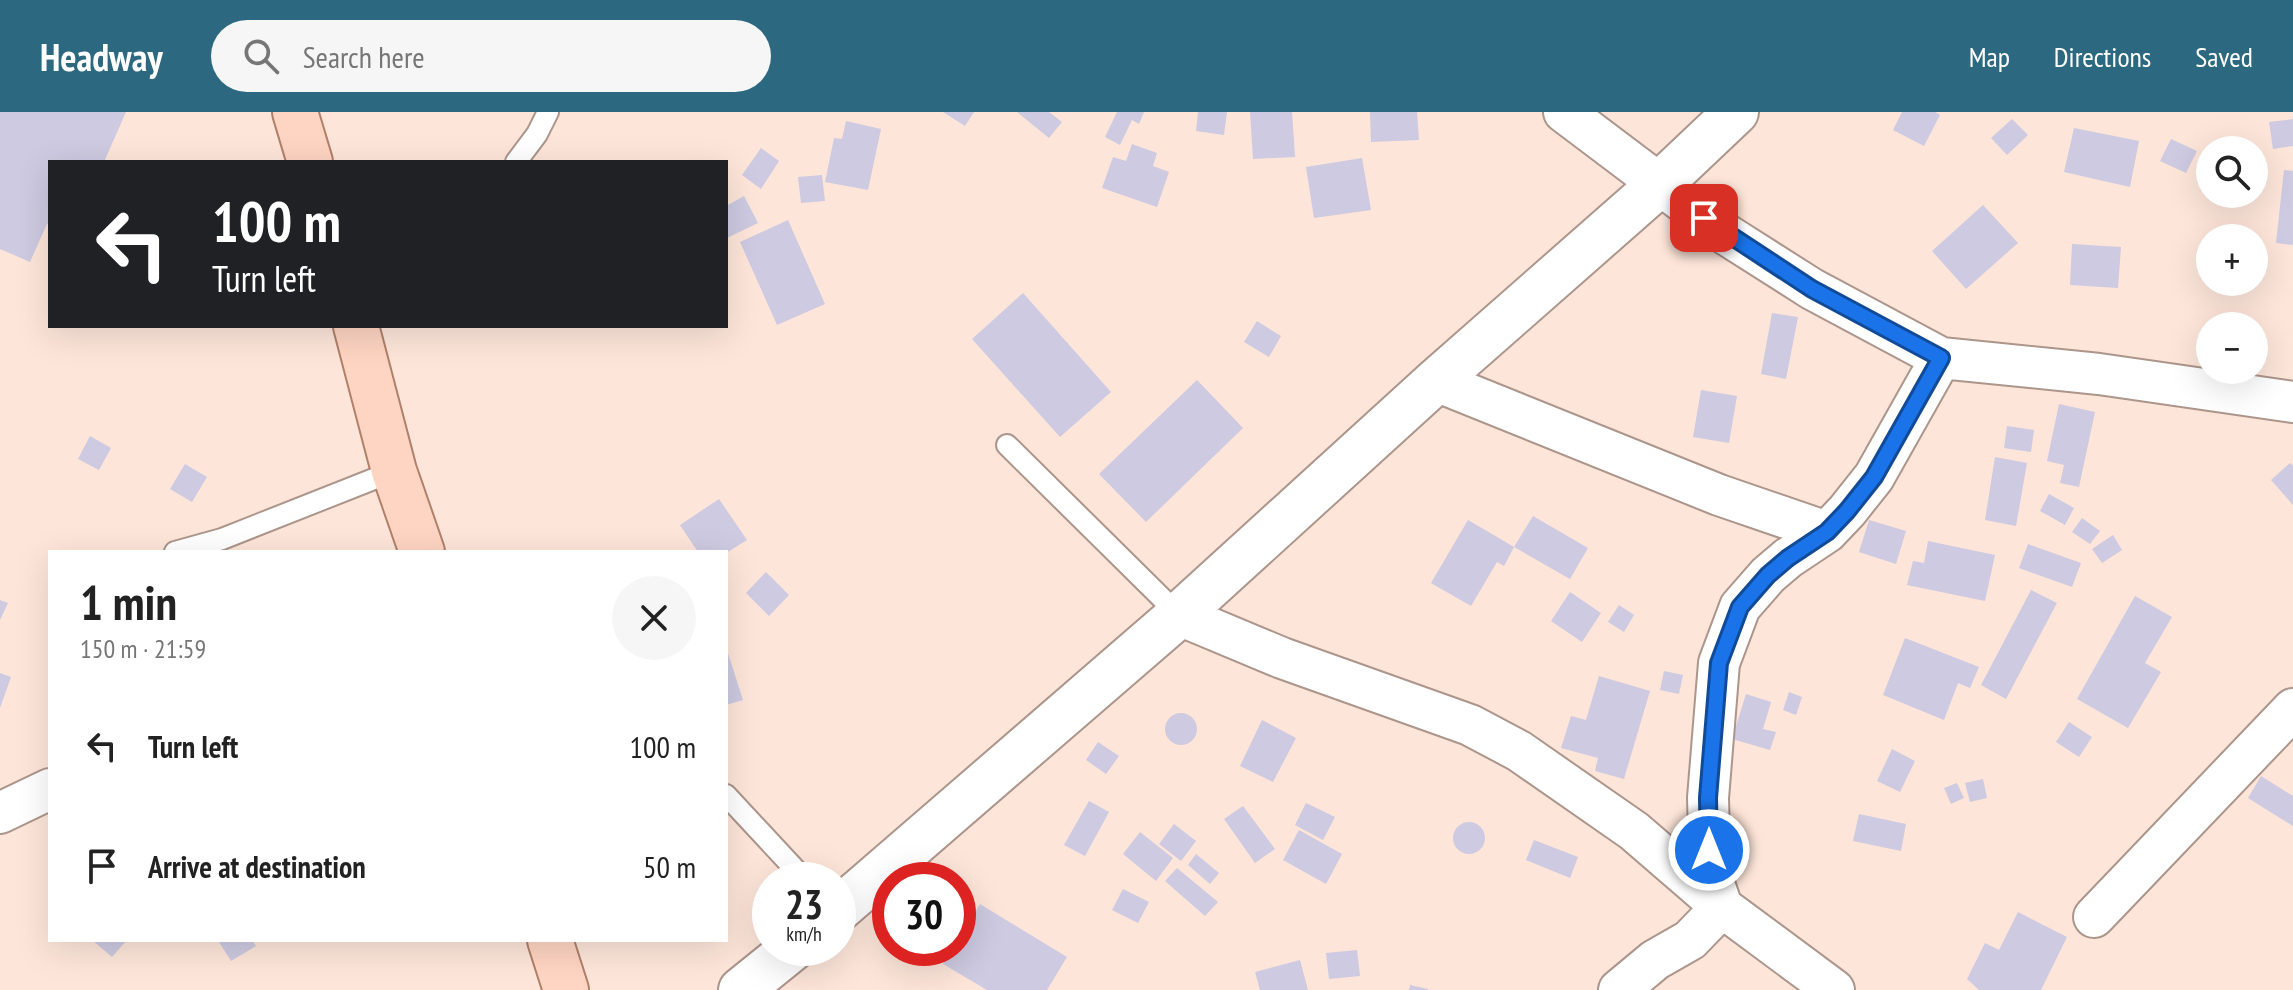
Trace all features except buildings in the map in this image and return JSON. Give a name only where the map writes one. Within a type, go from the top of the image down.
[{"type":"main road","points":[[295,112],[309,160]]},
{"type":"main road","points":[[357,328],[394,471],[421,550]]},
{"type":"main road","points":[[551,942],[566,990]]},
{"type":"street","points":[[1564,112],[1727,235],[1812,289],[1941,358],[2099,374],[2293,402]]},
{"type":"street","points":[[856,894],[1179,615],[1436,381],[1660,184],[1736,112]]},
{"type":"street","points":[[1722,907],[1710,872],[1708,827],[1719,663],[1740,607],[1768,575],[1827,532],[1874,477],[1941,358]]},
{"type":"street","points":[[1436,381],[1719,495],[1827,532]]},
{"type":"street","points":[[1179,615],[1282,658],[1470,725],[1519,751],[1634,831],[1722,907],[1834,990]]},
{"type":"street","points":[[2094,917],[2293,709]]},
{"type":"street","points":[[0,813],[48,790]]},
{"type":"street","points":[[1619,990],[1655,960],[1690,940],[1722,907]]},
{"type":"street","points":[[753,986],[774,966]]},
{"type":"lane","points":[[518,160],[537,134],[548,112]]},
{"type":"lane","points":[[1007,445],[1179,615]]},
{"type":"lane","points":[[182,550],[222,539],[394,471]]},
{"type":"lane","points":[[728,797],[788,862]]},
{"type":"route","points":[[1704,218],[1812,289],[1941,358],[1874,477],[1847,511],[1827,532],[1768,575],[1740,607],[1719,663],[1708,798],[1709,850]]}]
